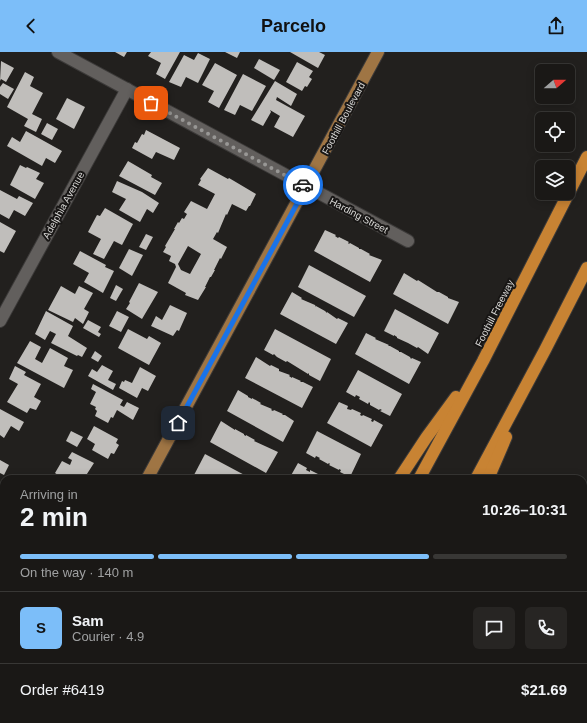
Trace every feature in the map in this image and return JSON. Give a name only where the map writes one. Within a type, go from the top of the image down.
[{"type":"highway","name":"Foothill Freeway","points":[[421,475],[483,361],[587,157]]},
{"type":"highway","points":[[478,475],[587,268]]},
{"type":"highway","points":[[490,475],[545,350]]},
{"type":"highway","points":[[402,475],[426,438],[483,361]]},
{"type":"main road","name":"Foothill Boulevard","points":[[149,475],[378,52]]},
{"type":"street","name":"Harding Street","points":[[58,52],[408,241]]},
{"type":"street","name":"Adelphia Avenue","points":[[0,321],[126,89]]},
{"type":"building","points":[[115,52],[127,52],[124,57]]},
{"type":"building","points":[[151,52],[180,52],[165,79],[156,74],[161,63],[148,56]]},
{"type":"building","points":[[225,52],[240,52],[237,58]]},
{"type":"building","points":[[290,52],[319,52],[325,55],[318,68]]},
{"type":"building","points":[[198,53],[210,59],[198,83],[186,77],[181,87],[169,82],[184,55],[194,60]]},
{"type":"building","points":[[259,59],[280,70],[274,80],[254,68]]},
{"type":"building","points":[[1,61],[14,68],[6,82],[1,79],[0,81]]},
{"type":"building","points":[[297,62],[313,71],[309,77],[312,79],[307,87],[305,86],[302,91],[286,82]]},
{"type":"building","points":[[215,63],[237,75],[219,108],[208,102],[214,91],[202,85]]},
{"type":"building","points":[[25,72],[34,77],[30,86],[43,93],[32,114],[42,119],[36,132],[24,126],[28,119],[7,107]]},
{"type":"building","points":[[243,74],[266,86],[252,111],[240,105],[235,115],[224,110]]},
{"type":"building","points":[[275,81],[297,94],[291,106],[277,97],[276,100],[305,116],[293,137],[274,127],[280,116],[270,110],[271,112],[263,126],[251,120]]},
{"type":"building","points":[[3,83],[14,89],[8,99],[0,94],[0,87]]},
{"type":"building","points":[[67,98],[85,107],[74,129],[56,119]]},
{"type":"building","points":[[47,123],[58,129],[52,140],[41,134]]},
{"type":"building","points":[[146,130],[180,148],[174,160],[156,152],[152,159],[132,148],[142,134],[144,135]]},
{"type":"building","points":[[26,131],[62,151],[55,163],[46,158],[42,166],[7,146],[12,137],[20,142]]},
{"type":"building","points":[[128,161],[152,175],[151,177],[162,183],[155,195],[119,176]]},
{"type":"building","points":[[20,165],[40,173],[36,179],[44,183],[35,199],[10,185]]},
{"type":"building","points":[[208,168],[228,179],[229,178],[256,194],[246,211],[232,204],[227,215],[226,214],[218,233],[217,232],[213,239],[227,247],[198,300],[185,295],[186,293],[168,283],[176,267],[175,264],[169,261],[171,256],[163,252],[178,222],[179,223],[182,218],[184,219],[187,214],[184,212],[191,201],[207,209],[215,194],[198,185],[201,180],[200,179]],"holes":[[[188,246],[201,254],[190,274],[181,270],[178,264]]]},
{"type":"building","points":[[117,181],[142,192],[159,203],[153,213],[147,209],[140,222],[119,210],[126,199],[112,192]]},
{"type":"building","points":[[0,190],[17,199],[19,196],[33,203],[25,216],[14,210],[9,219],[0,214]]},
{"type":"building","points":[[105,208],[133,224],[122,245],[114,241],[104,259],[93,254],[101,239],[88,232],[97,215],[100,216]]},
{"type":"building","points":[[0,222],[16,231],[4,253],[0,251]]},
{"type":"building","points":[[325,230],[336,235],[335,236],[338,238],[339,237],[349,242],[349,244],[350,243],[370,254],[369,255],[382,260],[370,282],[314,251]]},
{"type":"building","points":[[146,234],[153,237],[146,250],[139,247]]},
{"type":"building","points":[[129,249],[143,255],[132,276],[119,268]]},
{"type":"building","points":[[80,251],[114,271],[103,293],[84,282],[89,273],[73,264]]},
{"type":"building","points":[[309,265],[366,296],[354,317],[298,287]]},
{"type":"building","points":[[404,273],[448,298],[459,302],[448,324],[393,294]]},
{"type":"building","points":[[139,283],[158,292],[142,319],[126,309]]},
{"type":"building","points":[[116,285],[123,289],[116,301],[110,298]]},
{"type":"building","points":[[61,286],[75,294],[79,286],[93,293],[84,309],[89,312],[83,324],[75,318],[73,322],[48,310]]},
{"type":"building","points":[[292,292],[302,298],[301,299],[315,305],[337,319],[338,318],[348,323],[336,344],[280,314]]},
{"type":"building","points":[[170,305],[187,313],[179,331],[177,330],[173,336],[151,326],[156,316],[162,320]]},
{"type":"building","points":[[395,309],[439,333],[428,354],[418,347],[417,348],[384,331]]},
{"type":"building","points":[[46,311],[73,326],[68,336],[87,348],[82,357],[51,343],[56,334],[50,331],[45,340],[35,334]]},
{"type":"building","points":[[117,311],[129,317],[121,332],[109,326]]},
{"type":"building","points":[[88,320],[101,327],[98,332],[101,334],[99,337],[83,328]]},
{"type":"building","points":[[128,329],[147,339],[149,336],[161,343],[149,365],[118,348]]},
{"type":"building","points":[[275,329],[331,359],[320,381],[309,375],[309,373],[308,374],[287,361],[286,362],[274,354],[273,355],[264,350]]},
{"type":"building","points":[[366,333],[410,357],[411,359],[412,358],[421,362],[409,384],[355,354]]},
{"type":"building","points":[[30,341],[41,347],[35,359],[42,363],[50,348],[68,358],[64,366],[73,370],[64,388],[17,363]]},
{"type":"building","points":[[95,351],[102,356],[98,362],[91,358]]},
{"type":"building","points":[[256,357],[270,366],[271,365],[279,369],[279,371],[290,375],[289,376],[292,378],[313,387],[302,408],[245,378]]},
{"type":"building","points":[[102,365],[113,371],[108,380],[116,384],[113,390],[88,376],[92,369],[97,372]]},
{"type":"building","points":[[15,366],[26,372],[24,375],[41,384],[34,397],[41,401],[36,410],[30,408],[27,413],[7,402],[18,384],[9,379]]},
{"type":"building","points":[[140,367],[156,376],[148,391],[142,388],[137,398],[119,388],[122,381],[124,382],[125,380],[132,383]]},
{"type":"building","points":[[358,370],[402,394],[390,416],[380,411],[382,410],[370,405],[369,402],[368,404],[359,399],[360,397],[356,395],[355,397],[346,392]]},
{"type":"building","points":[[93,384],[123,400],[120,405],[124,407],[127,402],[139,408],[133,420],[117,410],[113,418],[111,417],[108,423],[95,416],[97,411],[95,409],[96,407],[90,404],[96,392],[91,389]]},
{"type":"building","points":[[238,390],[261,403],[260,404],[272,409],[271,410],[273,411],[274,410],[283,414],[282,415],[285,415],[294,421],[283,442],[227,411]]},
{"type":"building","points":[[339,402],[348,406],[347,409],[352,409],[361,413],[360,415],[372,419],[371,421],[373,422],[374,420],[383,425],[371,447],[327,423]]},
{"type":"building","points":[[0,409],[24,422],[19,431],[11,426],[4,438],[0,435]]},
{"type":"building","points":[[221,421],[255,440],[254,441],[278,452],[266,473],[210,442]]},
{"type":"building","points":[[94,426],[118,439],[116,443],[119,445],[114,454],[111,453],[108,459],[92,450],[95,444],[87,439]]},
{"type":"building","points":[[71,431],[83,437],[77,447],[66,441]]},
{"type":"building","points":[[317,431],[361,454],[351,475],[346,475],[340,472],[341,470],[329,465],[329,463],[328,464],[319,459],[320,458],[316,456],[315,458],[306,453]]},
{"type":"building","points":[[72,452],[94,463],[86,475],[58,475],[55,473],[62,461],[70,465],[72,460],[68,458]]},
{"type":"building","points":[[205,454],[244,475],[194,475]]},
{"type":"building","points":[[0,460],[9,465],[4,475],[0,473]]},
{"type":"building","points":[[298,463],[307,468],[306,470],[310,472],[310,470],[320,475],[291,475]]},
{"type":"way so far","points":[[151,103],[303,185]]},
{"type":"route","points":[[178,423],[306,187],[303,185]]}]
